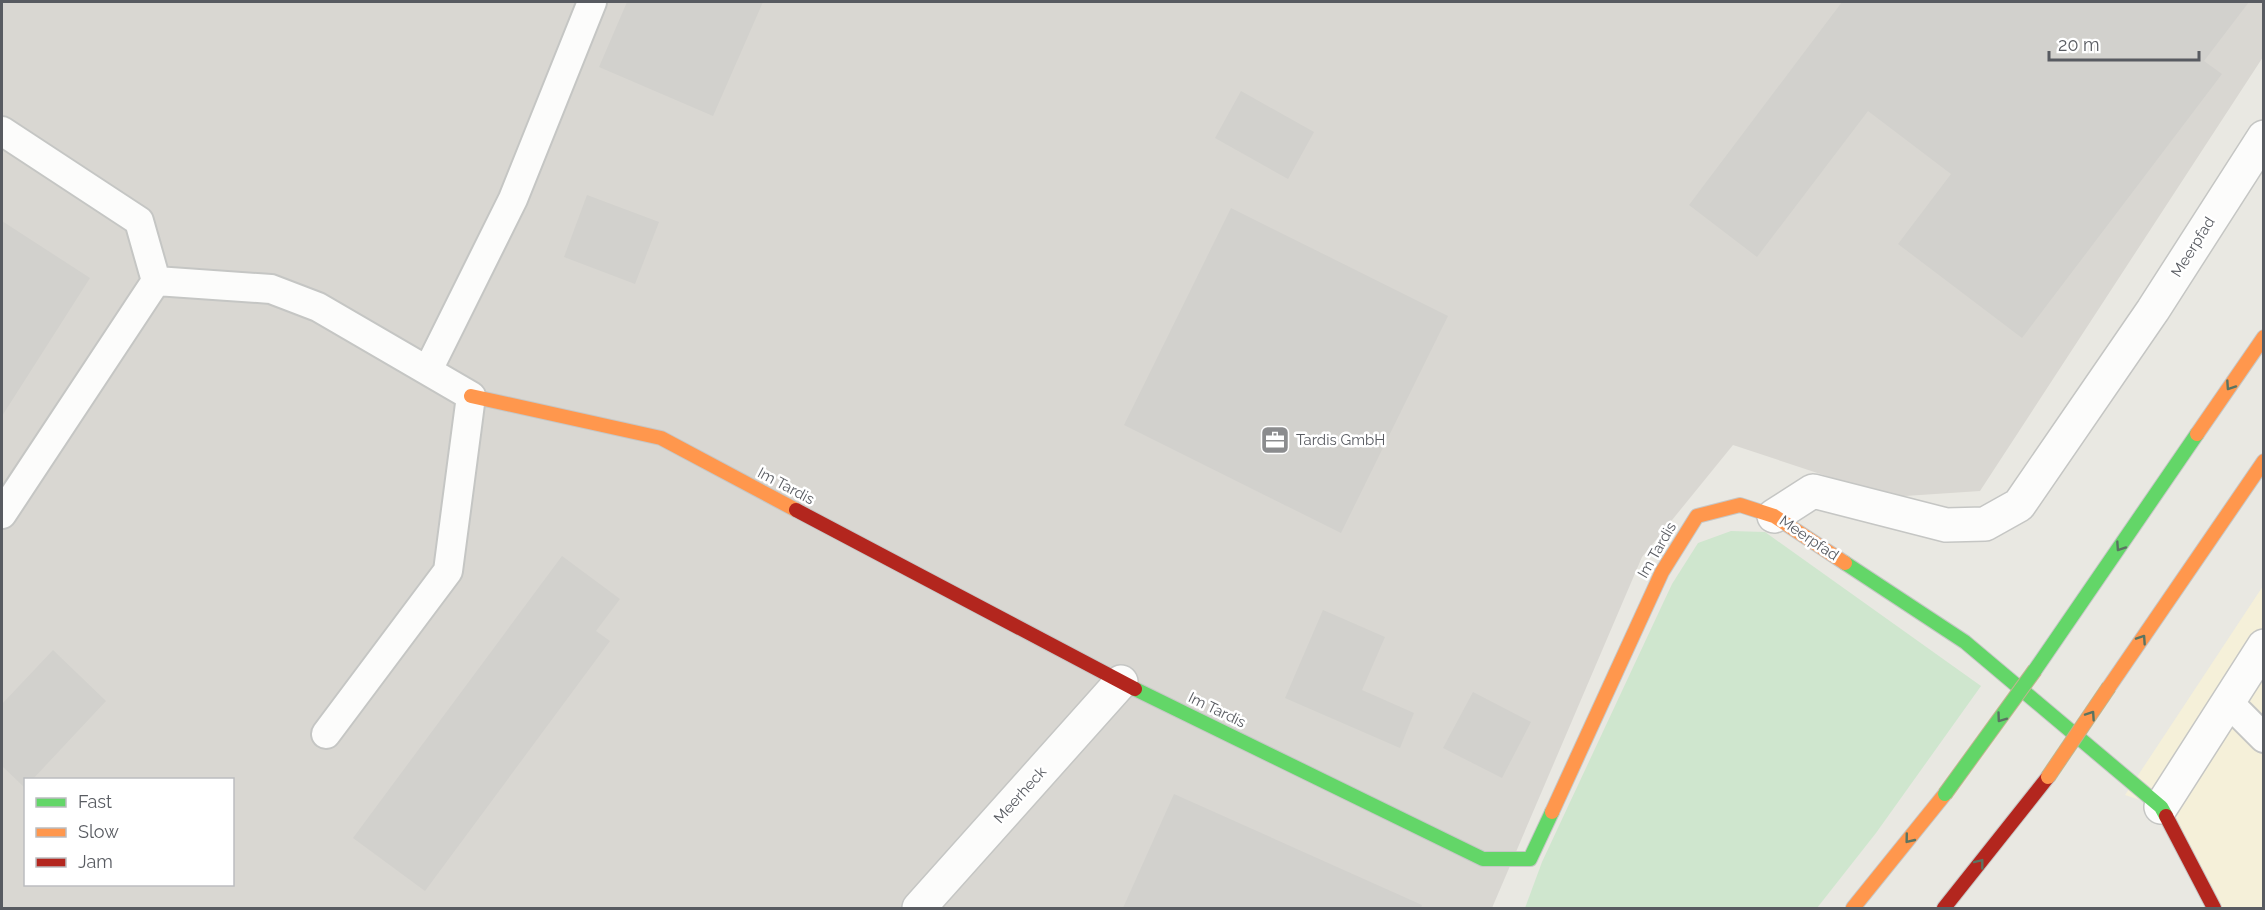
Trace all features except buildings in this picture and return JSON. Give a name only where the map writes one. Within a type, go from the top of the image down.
[{"type":"main road","points":[[1853,909],[1945,794],[2035,670],[2264,338]]},
{"type":"main road","name":"Im Tardis","points":[[471,396],[661,438],[1121,682],[1483,859],[1530,859],[1662,572],[1697,516],[1740,505],[1774,516]]},
{"type":"main road","points":[[1944,909],[2048,777],[2264,461]]},
{"type":"main road","name":"Meerpfad","points":[[1774,516],[1965,642],[2161,807]]},
{"type":"main road","points":[[2161,807],[2214,909]]},
{"type":"street","name":"Meerpfad","points":[[1774,516],[1813,491],[1946,525],[1984,524],[2019,505],[2153,310],[2264,137]]},
{"type":"street","points":[[2161,807],[2264,646]]},
{"type":"street","name":"Meerheck","points":[[920,909],[1121,682]]},
{"type":"lane","points":[[428,370],[513,199],[592,2]]},
{"type":"lane","points":[[2,131],[139,221],[156,281],[2,514]]},
{"type":"lane","points":[[156,281],[271,290],[318,307],[471,396],[448,571],[326,734]]},
{"type":"lane","points":[[2228,702],[2264,738]]},
{"type":"shaded area","points":[[2,2],[2263,2],[2263,57],[1980,491],[1890,497],[1733,445],[1642,557],[1492,908],[2,908]]},
{"type":"shaded area","points":[[2263,586],[2263,908],[2214,908],[2161,807],[2125,795]]},
{"type":"green space","points":[[1731,531],[1765,532],[1981,686],[1876,833],[1817,908],[1525,908],[1542,862],[1672,584],[1698,543]]},
{"type":"traffic: fast","points":[[2035,670],[2197,434]]},
{"type":"traffic: fast","points":[[1845,563],[1965,642],[2161,807],[2166,816]]},
{"type":"traffic: fast","points":[[1945,794],[2035,670]]},
{"type":"traffic: fast","points":[[1135,689],[1483,859],[1530,859],[1552,812]]},
{"type":"traffic: slow","points":[[2197,434],[2264,337]]},
{"type":"traffic: slow","points":[[471,396],[661,438],[796,510]]},
{"type":"traffic: slow","points":[[2109,687],[2264,461]]},
{"type":"traffic: slow","points":[[1552,812],[1662,572],[1697,516],[1740,505],[1774,516],[1845,563]]},
{"type":"traffic: slow","points":[[2048,777],[2109,687]]},
{"type":"traffic: slow","points":[[1853,908],[1945,794]]},
{"type":"traffic: jam","points":[[796,510],[1135,689]]},
{"type":"traffic: jam","points":[[1944,908],[2048,777]]},
{"type":"traffic: jam","points":[[2166,816],[2214,908]]},
{"type":"place","name":"Tardis GmbH","points":[[1275,440]]}]
